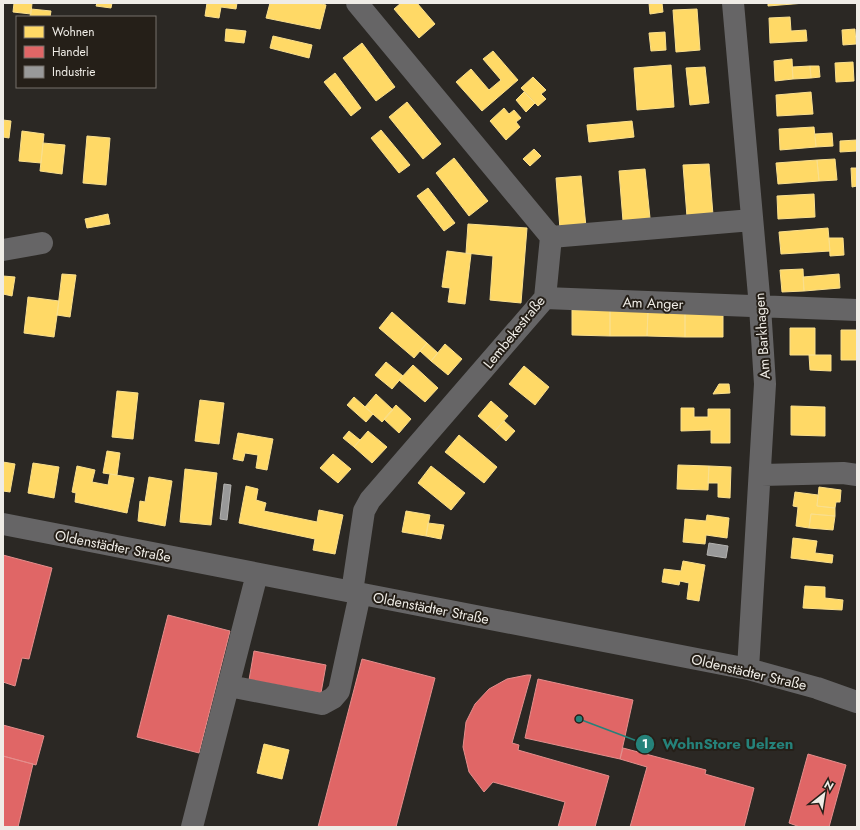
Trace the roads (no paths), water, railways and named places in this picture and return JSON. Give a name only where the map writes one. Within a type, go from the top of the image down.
[{"type":"street","points":[[356,3],[551,237],[752,220]]},
{"type":"street","name":"Am Barkhagen","points":[[733,3],[760,307],[765,384],[748,669]]},
{"type":"street","name":"Lembekestraße","points":[[229,686],[322,704],[333,698],[339,690],[356,593],[364,511],[370,500],[545,298],[551,237]]},
{"type":"street","points":[[3,250],[42,243]]},
{"type":"street","name":"Am Anger","points":[[545,298],[857,310]]},
{"type":"street","points":[[760,476],[857,475]]},
{"type":"street","name":"Oldenstädter Straße","points":[[3,524],[748,669],[817,688],[857,702]]},
{"type":"street","points":[[192,827],[258,574]]},
{"type":"place","name":"WohnStore Uelzen","points":[[579,719]]}]
